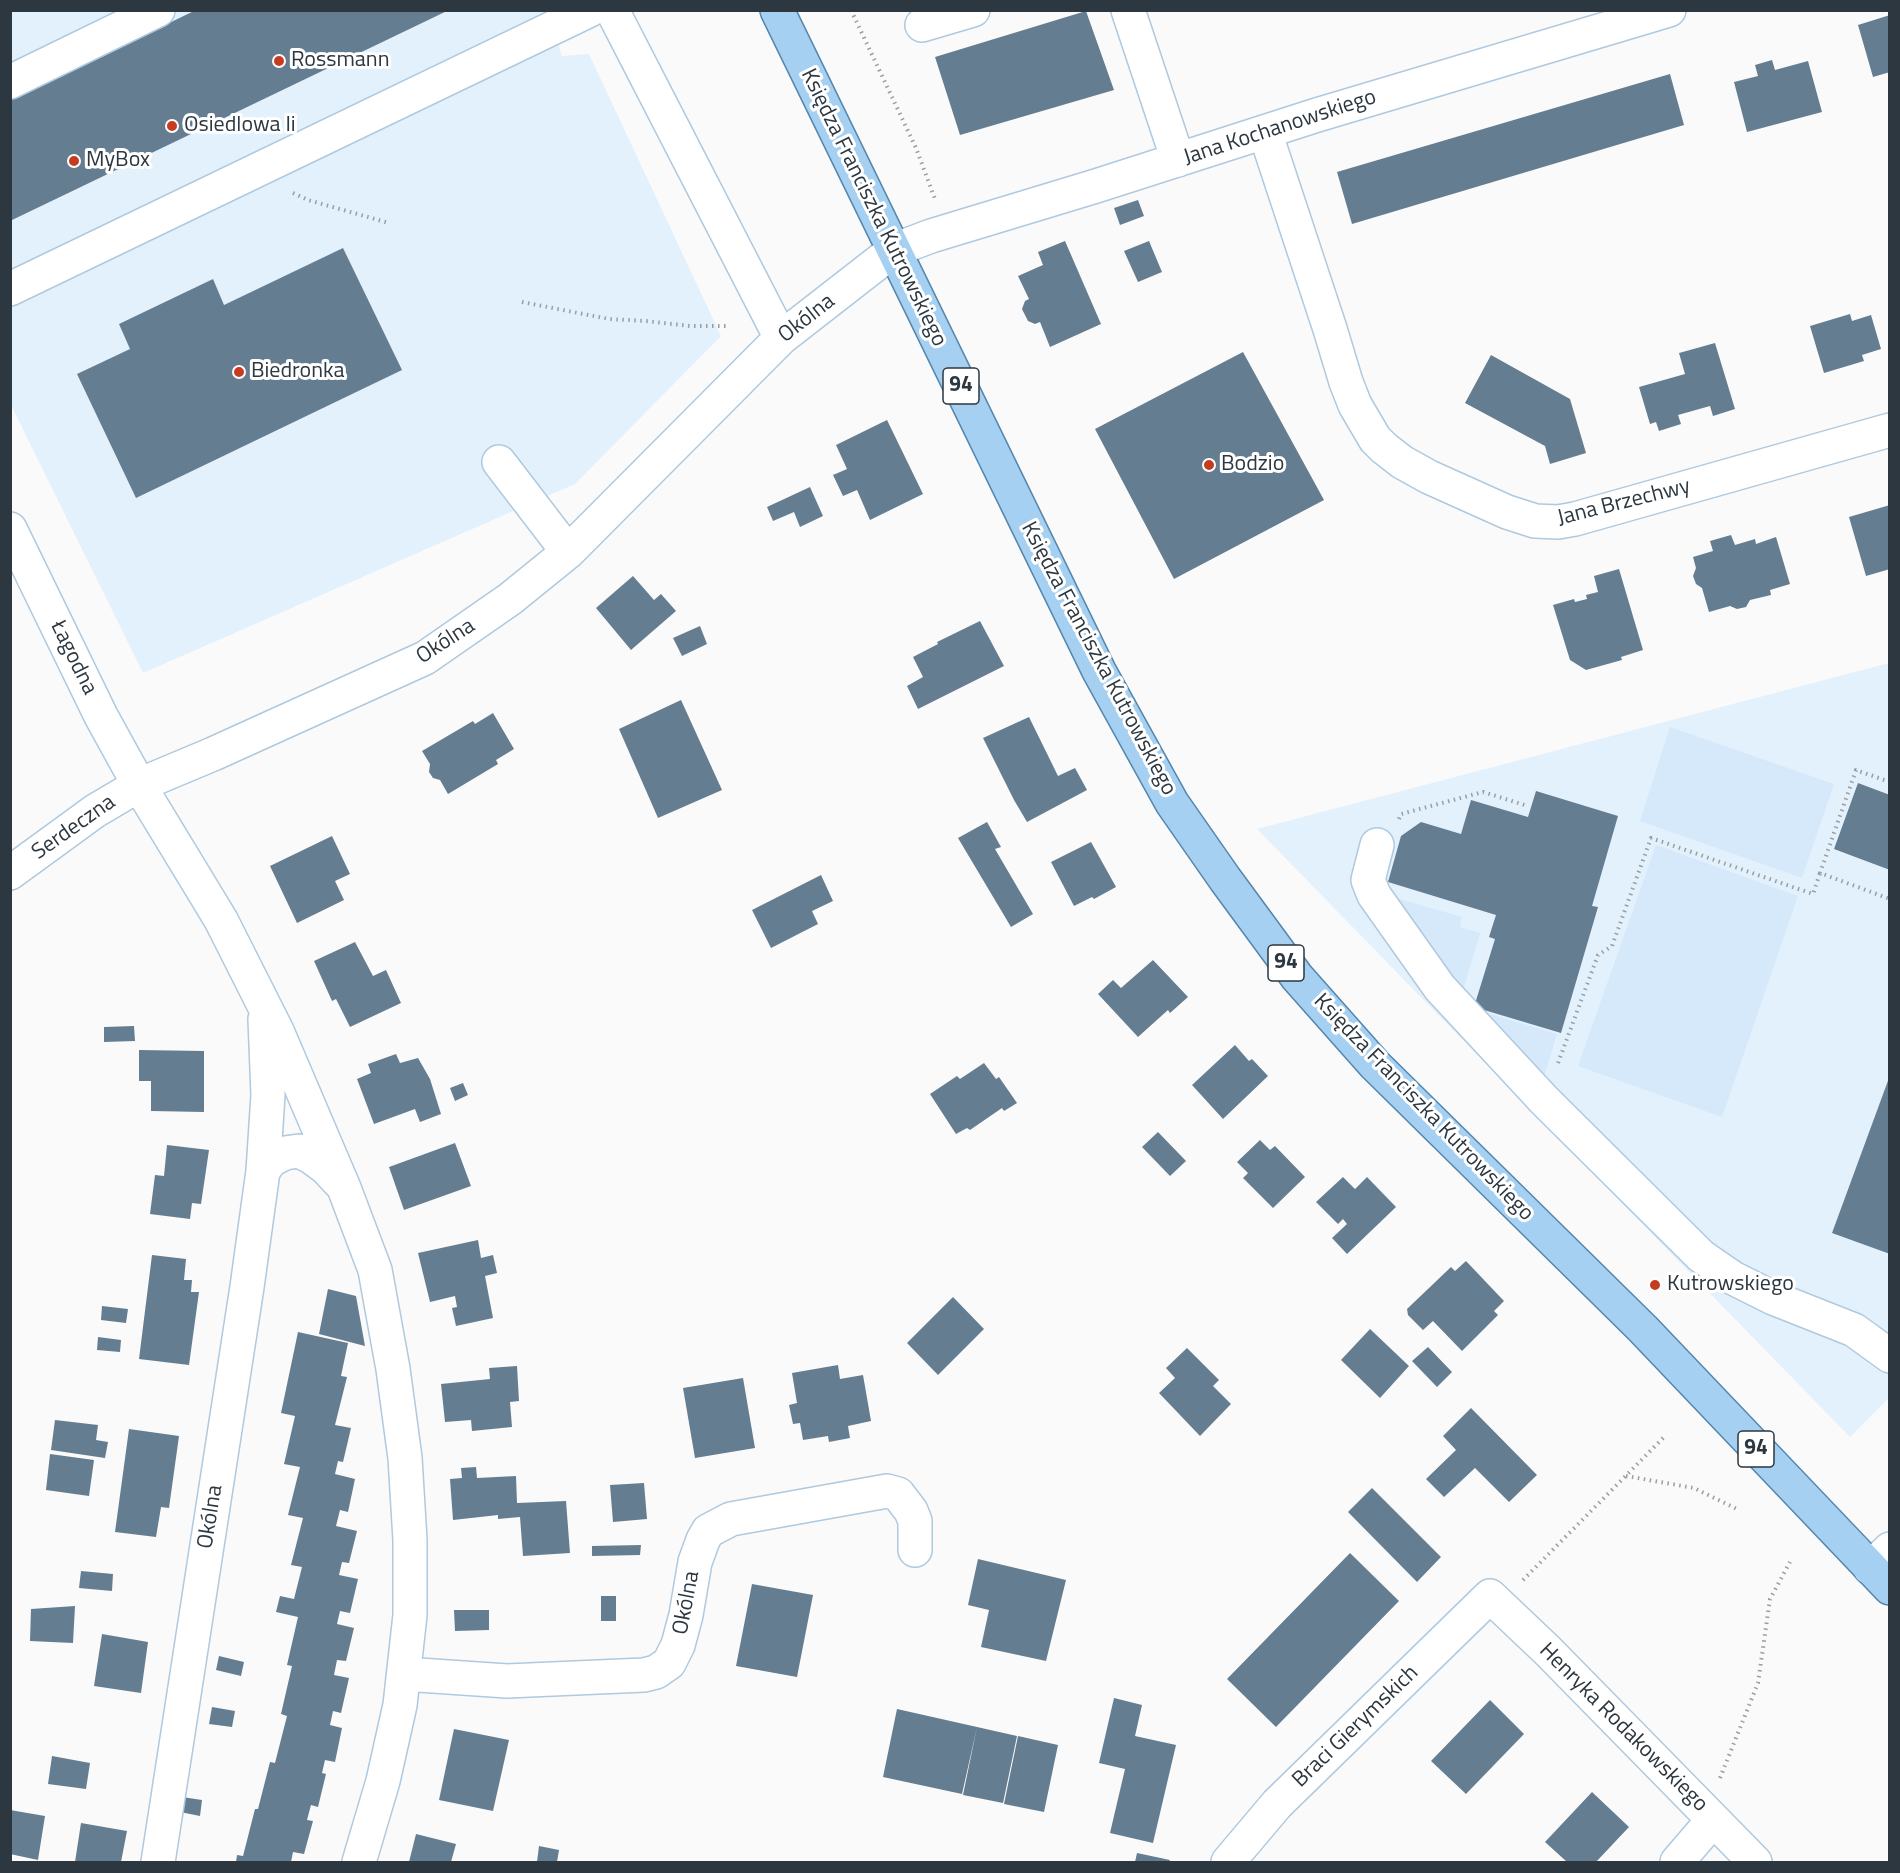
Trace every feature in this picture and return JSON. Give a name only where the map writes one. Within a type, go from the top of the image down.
[{"type":"main road","name":"Księdza Franciszka Kutrowskiego","points":[[777,10],[1099,671],[1173,803],[1290,968],[1375,1065],[1883,1568]]},
{"type":"street","points":[[10,82],[158,10]]},
{"type":"street","points":[[10,289],[590,10]]},
{"type":"street","points":[[612,10],[781,338]]},
{"type":"street","points":[[922,25],[973,10]]},
{"type":"street","points":[[1128,10],[1179,160]]},
{"type":"street","name":"Jana Kochanowskiego","points":[[894,250],[931,236],[1265,132],[1669,10]]},
{"type":"street","name":"Jana Brzechwy","points":[[1265,132],[1355,405],[1375,439],[1384,448],[1402,462],[1429,477],[1507,512],[1535,521],[1558,522],[1890,430]]},
{"type":"street","name":"Okólna","points":[[359,1863],[383,1781],[400,1705],[410,1615],[410,1540],[405,1458],[393,1369],[375,1270],[344,1188],[278,1031],[221,920],[139,785],[425,658],[510,599],[568,552],[781,338],[894,250]]},
{"type":"street","points":[[499,462],[568,552]]},
{"type":"street","name":"Łagodna","points":[[10,530],[101,716],[139,785]]},
{"type":"street","name":"Serdeczna","points":[[10,873],[95,811],[139,785]]},
{"type":"street","points":[[1377,845],[1368,880],[1374,895],[1440,988],[1544,1100],[1701,1256],[1714,1266],[1773,1298],[1854,1330],[1890,1356]]},
{"type":"street","name":"Okólna","points":[[158,1863],[263,1171],[268,1095],[265,1008]]},
{"type":"street","name":"Okólna","points":[[263,1171],[271,1160],[285,1153],[299,1151],[326,1168],[344,1188]]},
{"type":"street","name":"Okólna","points":[[404,1674],[507,1681],[656,1672],[669,1663],[678,1645],[686,1615],[695,1562],[703,1540],[708,1531],[731,1519],[887,1491],[898,1494],[911,1511],[915,1521],[915,1550]]},
{"type":"street","name":"Henryka Rodakowskiego","points":[[1490,1596],[1548,1651],[1755,1863]]},
{"type":"street","name":"Braci Gierymskich","points":[[1228,1863],[1277,1804],[1490,1596]]},
{"type":"street","points":[[1677,1863],[1710,1816]]},
{"type":"path","points":[[851,10],[916,148],[938,206]]},
{"type":"path","points":[[251,173],[308,200],[389,223]]},
{"type":"path","points":[[522,302],[609,319],[690,326],[730,326]]},
{"type":"path","points":[[1544,1100],[1599,955],[1612,946],[1651,838],[1813,894],[1856,770],[1890,782]]},
{"type":"path","points":[[1377,845],[1394,834],[1401,813],[1483,792],[1528,806]]},
{"type":"path","points":[[1820,873],[1890,899]]},
{"type":"path","points":[[1490,1596],[1520,1584],[1666,1435]]},
{"type":"path","points":[[1626,1476],[1694,1488],[1739,1510]]},
{"type":"path","points":[[1710,1816],[1758,1683],[1770,1599],[1790,1562]]},
{"type":"shaded area","points":[[11,11],[548,11],[562,56],[589,54],[721,336],[575,484],[143,673],[11,405]]},
{"type":"shaded area","points":[[1889,663],[1889,1398],[1850,1437],[1257,829]]},
{"type":"shaded area","points":[[1670,727],[1834,784],[1802,878],[1640,821]]},
{"type":"shaded area","points":[[1656,845],[1798,896],[1722,1117],[1578,1066]]},
{"type":"shaded area","points":[[1396,898],[1462,917],[1460,927],[1480,933],[1462,994]]},
{"type":"shaded area","points":[[1477,1010],[1557,1034],[1543,1080]]},
{"type":"building","name":"MyBox","points":[[196,10],[449,10],[10,221],[10,100]]},
{"type":"building","points":[[1086,11],[1114,90],[960,135],[935,57]]},
{"type":"building","points":[[1890,15],[1890,72],[1873,77],[1858,25]]},
{"type":"building","points":[[1772,60],[1775,70],[1808,61],[1822,112],[1747,132],[1734,82],[1758,76],[1755,65]]},
{"type":"building","points":[[1670,74],[1684,125],[1352,224],[1337,172]]},
{"type":"building","points":[[1138,200],[1144,216],[1120,225],[1114,208]]},
{"type":"building","points":[[1065,241],[1101,324],[1050,347],[1040,322],[1035,324],[1028,321],[1022,309],[1025,301],[1029,299],[1018,276],[1043,265],[1038,252]]},
{"type":"building","points":[[1149,241],[1162,272],[1138,282],[1124,251]]},
{"type":"building","name":"Biedronka","points":[[343,248],[402,370],[136,498],[77,374],[130,349],[119,324],[213,279],[224,305]]},
{"type":"building","points":[[1850,314],[1852,321],[1871,315],[1881,349],[1862,355],[1864,361],[1824,373],[1810,326]]},
{"type":"building","points":[[1715,343],[1735,409],[1713,416],[1710,406],[1678,415],[1681,424],[1659,431],[1656,422],[1650,424],[1639,387],[1685,374],[1679,353]]},
{"type":"building","name":"Bodzio","points":[[1243,352],[1324,500],[1174,579],[1095,429]]},
{"type":"building","points":[[1491,355],[1570,399],[1586,453],[1550,464],[1545,446],[1465,403]]},
{"type":"building","points":[[887,420],[923,494],[870,520],[857,490],[843,496],[833,475],[847,469],[836,445]]},
{"type":"building","points":[[810,487],[823,516],[800,527],[794,512],[773,521],[767,507]]},
{"type":"building","points":[[1890,505],[1890,569],[1866,576],[1849,517]]},
{"type":"building","points":[[1731,535],[1735,545],[1755,539],[1756,544],[1776,537],[1790,584],[1770,590],[1771,595],[1750,600],[1746,607],[1737,609],[1730,606],[1709,612],[1702,588],[1696,584],[1693,576],[1696,568],[1693,557],[1713,551],[1710,541]]},
{"type":"building","points":[[1619,569],[1643,650],[1621,657],[1622,660],[1586,670],[1570,660],[1553,605],[1574,599],[1575,602],[1587,599],[1586,595],[1598,592],[1594,576]]},
{"type":"building","points":[[633,576],[654,600],[661,594],[676,611],[631,650],[596,608]]},
{"type":"building","points":[[980,621],[1004,666],[918,709],[907,686],[923,677],[913,657],[938,644],[937,642]]},
{"type":"building","points":[[700,626],[707,644],[682,656],[673,638]]},
{"type":"building","points":[[681,700],[722,790],[658,818],[619,729]]},
{"type":"building","points":[[493,713],[514,749],[496,760],[498,764],[448,794],[440,780],[433,778],[429,772],[430,764],[422,751],[473,721],[475,724]]},
{"type":"building","points":[[1029,717],[1058,776],[1075,768],[1087,790],[1027,822],[983,738]]},
{"type":"building","points":[[1858,783],[1890,795],[1890,870],[1834,849]]},
{"type":"building","points":[[1536,791],[1618,816],[1592,906],[1598,907],[1561,1033],[1474,1007],[1495,939],[1489,937],[1496,915],[1388,882],[1401,836],[1421,822],[1461,834],[1471,800],[1528,817]]},
{"type":"building","points":[[987,822],[1001,847],[995,849],[1033,914],[1011,927],[958,838]]},
{"type":"building","points":[[332,836],[350,874],[335,881],[344,900],[297,923],[270,866]]},
{"type":"building","points":[[1091,842],[1116,887],[1094,899],[1092,897],[1074,906],[1051,862]]},
{"type":"building","points":[[821,875],[833,901],[812,911],[818,924],[771,948],[752,910]]},
{"type":"building","points":[[355,942],[373,976],[386,970],[401,1003],[350,1027],[336,999],[332,1001],[314,961]]},
{"type":"building","points":[[1153,960],[1188,997],[1170,1013],[1168,1010],[1138,1037],[1098,994],[1113,980],[1121,988]]},
{"type":"building","points":[[134,1026],[135,1041],[104,1042],[104,1027]]},
{"type":"building","points":[[1235,1045],[1249,1061],[1252,1059],[1268,1076],[1223,1119],[1192,1085]]},
{"type":"building","points":[[139,1050],[204,1051],[204,1112],[151,1111],[151,1081],[139,1081]]},
{"type":"building","points":[[396,1054],[400,1063],[418,1058],[430,1079],[441,1114],[420,1122],[415,1109],[374,1124],[357,1079],[371,1073],[368,1064]]},
{"type":"building","points":[[984,1063],[996,1079],[999,1077],[1017,1103],[1004,1111],[1002,1108],[970,1130],[967,1128],[956,1134],[930,1094],[957,1076],[960,1079]]},
{"type":"building","points":[[1890,1078],[1890,1254],[1832,1233]]},
{"type":"building","points":[[463,1083],[468,1095],[455,1101],[450,1088]]},
{"type":"building","points":[[1158,1132],[1186,1161],[1170,1176],[1142,1147]]},
{"type":"building","points":[[1260,1140],[1270,1150],[1275,1146],[1305,1177],[1273,1208],[1243,1178],[1248,1173],[1237,1162]]},
{"type":"building","points":[[455,1143],[471,1186],[404,1210],[389,1167]]},
{"type":"building","points":[[167,1145],[209,1150],[201,1204],[192,1203],[190,1219],[150,1214],[155,1175],[164,1176]]},
{"type":"building","points":[[1343,1177],[1355,1189],[1367,1177],[1396,1207],[1347,1254],[1332,1238],[1347,1224],[1343,1219],[1338,1224],[1316,1202]]},
{"type":"building","points":[[478,1240],[481,1258],[493,1255],[497,1273],[485,1276],[493,1318],[456,1326],[452,1308],[457,1307],[455,1296],[430,1302],[418,1253]]},
{"type":"building","points":[[152,1255],[186,1259],[184,1280],[192,1280],[191,1292],[199,1292],[189,1365],[139,1359]]},
{"type":"building","points":[[1466,1261],[1504,1301],[1494,1311],[1498,1315],[1462,1351],[1433,1321],[1423,1330],[1408,1315],[1407,1309],[1451,1267],[1455,1271]]},
{"type":"building","points":[[328,1289],[356,1296],[365,1346],[319,1334]]},
{"type":"building","points":[[953,1297],[984,1329],[938,1375],[907,1343]]},
{"type":"building","points":[[102,1306],[128,1309],[126,1323],[101,1320]]},
{"type":"building","points":[[1370,1329],[1409,1366],[1380,1398],[1341,1360]]},
{"type":"building","points":[[298,1332],[348,1343],[341,1376],[347,1377],[335,1425],[351,1428],[343,1462],[338,1461],[335,1474],[355,1479],[348,1512],[340,1510],[336,1526],[357,1531],[349,1563],[342,1562],[339,1575],[358,1579],[350,1613],[340,1611],[337,1624],[354,1628],[346,1661],[337,1660],[334,1675],[349,1678],[341,1713],[333,1711],[330,1725],[342,1728],[335,1762],[325,1760],[322,1773],[326,1774],[318,1807],[311,1805],[307,1820],[313,1821],[304,1854],[293,1852],[291,1862],[236,1862],[237,1855],[243,1856],[270,1762],[275,1763],[287,1716],[281,1714],[292,1666],[287,1665],[298,1617],[276,1612],[280,1596],[294,1599],[302,1567],[291,1565],[303,1518],[288,1515],[300,1467],[284,1464],[295,1416],[281,1413]]},
{"type":"building","points":[[98,1337],[121,1340],[120,1352],[97,1350]]},
{"type":"building","points":[[1428,1347],[1452,1372],[1437,1387],[1412,1361]]},
{"type":"building","points":[[1187,1348],[1219,1380],[1213,1386],[1231,1404],[1200,1436],[1159,1393],[1175,1378],[1166,1368]]},
{"type":"building","points":[[838,1365],[840,1379],[863,1375],[871,1421],[848,1426],[850,1438],[829,1442],[828,1436],[803,1440],[800,1423],[793,1424],[789,1405],[797,1403],[792,1373]]},
{"type":"building","points":[[517,1366],[519,1401],[510,1402],[512,1427],[472,1431],[471,1420],[445,1422],[441,1384],[490,1379],[489,1368]]},
{"type":"building","points":[[743,1378],[755,1448],[695,1458],[683,1388]]},
{"type":"building","points":[[1471,1408],[1537,1475],[1509,1502],[1475,1468],[1444,1497],[1426,1479],[1456,1450],[1443,1436]]},
{"type":"building","points":[[55,1420],[98,1425],[96,1440],[108,1442],[105,1458],[51,1450]]},
{"type":"building","points":[[129,1429],[179,1436],[169,1508],[161,1507],[156,1537],[115,1532]]},
{"type":"building","points":[[50,1454],[94,1460],[89,1496],[46,1490]]},
{"type":"building","points":[[476,1467],[477,1478],[516,1476],[517,1503],[566,1501],[570,1553],[523,1556],[520,1517],[498,1519],[498,1515],[453,1520],[450,1479],[462,1478],[461,1468]]},
{"type":"building","points":[[644,1483],[647,1519],[613,1522],[610,1485]]},
{"type":"building","points":[[1372,1488],[1441,1557],[1417,1582],[1348,1512]]},
{"type":"building","points":[[641,1545],[640,1555],[592,1556],[592,1546]]},
{"type":"building","points":[[1350,1553],[1399,1601],[1276,1727],[1227,1679]]},
{"type":"building","points":[[978,1559],[1066,1580],[1046,1661],[981,1647],[989,1610],[968,1605]]},
{"type":"building","points":[[81,1571],[113,1574],[112,1591],[79,1588]]},
{"type":"building","points":[[752,1584],[813,1595],[797,1677],[736,1666]]},
{"type":"building","points":[[601,1596],[616,1596],[616,1621],[601,1621]]},
{"type":"building","points":[[75,1606],[73,1643],[30,1641],[31,1609]]},
{"type":"building","points":[[454,1610],[489,1610],[489,1630],[455,1631]]},
{"type":"building","points":[[102,1634],[148,1642],[141,1693],[94,1686]]},
{"type":"building","points":[[219,1656],[244,1662],[241,1676],[216,1670]]},
{"type":"building","points":[[1114,1698],[1142,1705],[1135,1736],[1176,1745],[1153,1843],[1110,1833],[1125,1769],[1099,1763]]},
{"type":"building","points":[[1490,1700],[1524,1734],[1466,1794],[1431,1761]]},
{"type":"building","points":[[212,1707],[235,1711],[232,1727],[209,1724]]},
{"type":"building","points":[[897,1709],[977,1727],[962,1794],[883,1777]]},
{"type":"building","points":[[977,1727],[1017,1736],[1003,1803],[963,1795]]},
{"type":"building","points":[[454,1729],[509,1740],[493,1811],[439,1800]]},
{"type":"building","points":[[1018,1736],[1058,1745],[1044,1812],[1004,1804]]},
{"type":"building","points":[[52,1756],[90,1763],[86,1789],[48,1784]]},
{"type":"building","points":[[1592,1792],[1629,1827],[1596,1862],[1567,1862],[1545,1842]]},
{"type":"building","points":[[182,1797],[202,1800],[200,1816],[180,1812]]},
{"type":"building","points":[[10,1810],[45,1816],[38,1860],[10,1854]]},
{"type":"building","points":[[81,1823],[127,1831],[121,1862],[75,1862]]},
{"type":"building","points":[[416,1834],[456,1844],[451,1862],[409,1862]]},
{"type":"building","points":[[539,1846],[559,1850],[557,1862],[537,1862]]},
{"type":"building","points":[[1137,1853],[1170,1860],[1169,1862],[1135,1862]]},
{"type":"place","name":"Rossmann","points":[[279,61]]},
{"type":"place","name":"Osiedlowa Ii","points":[[172,126]]},
{"type":"place","name":"MyBox","points":[[74,161]]},
{"type":"place","name":"Biedronka","points":[[239,372]]},
{"type":"place","name":"Bodzio","points":[[1209,465]]},
{"type":"place","name":"Kutrowskiego","points":[[1655,1285]]}]
